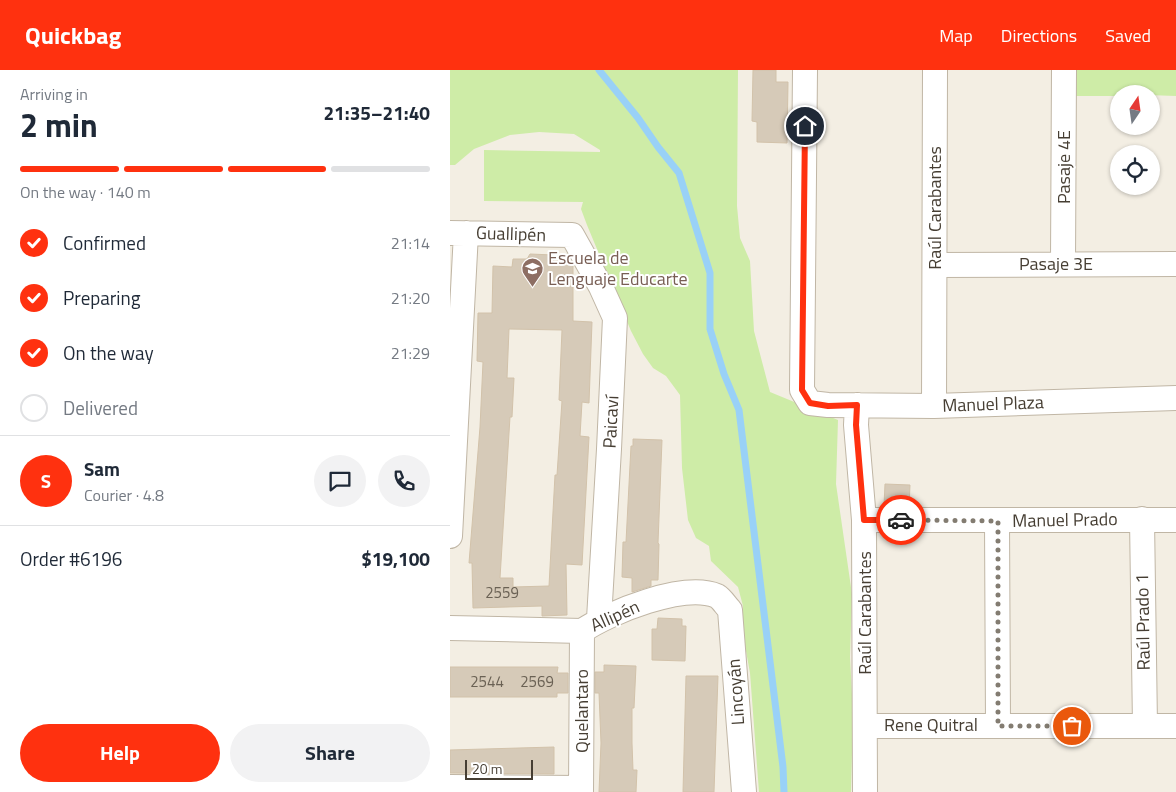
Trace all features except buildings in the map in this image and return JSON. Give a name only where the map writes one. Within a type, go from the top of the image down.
[{"type":"street","name":"Manuel Plaza","points":[[806,70],[802,390],[810,403],[828,406],[934,406],[1176,398]]},
{"type":"street","name":"Raúl Carabantes","points":[[934,406],[935,70]]},
{"type":"street","name":"Pasaje 4E","points":[[1063,264],[1064,70]]},
{"type":"street","name":"Guallipén","points":[[458,233],[572,236]]},
{"type":"street","points":[[450,536],[458,233]]},
{"type":"street","name":"Paicaví","points":[[572,236],[601,287],[615,318],[610,439],[591,625]]},
{"type":"street","name":"Pasaje 3E","points":[[935,265],[1176,264]]},
{"type":"street","name":"Raúl Carabantes","points":[[857,405],[856,425],[864,520],[865,792]]},
{"type":"street","name":"Manuel Prado","points":[[864,520],[1176,520]]},
{"type":"street","name":"Raúl Prado 1","points":[[1142,520],[1145,726]]},
{"type":"street","points":[[998,521],[998,726]]},
{"type":"street","name":"Allipén","points":[[450,628],[591,625],[645,602],[688,592],[718,597]]},
{"type":"street","name":"Lincoyán","points":[[718,597],[730,610],[744,792]]},
{"type":"street","name":"Quelantaro","points":[[581,790],[591,625]]},
{"type":"street","name":"Rene Quitral","points":[[866,726],[1176,726]]},
{"type":"street","points":[[450,787],[581,790]]},
{"type":"green space","points":[[450,70],[738,70],[737,206],[740,238],[750,261],[754,331],[770,392],[838,420],[836,484],[852,594],[850,657],[853,713],[851,792],[759,792],[750,673],[742,629],[743,606],[738,587],[711,561],[709,546],[696,538],[688,520],[682,468],[680,395],[666,376],[653,368],[631,331],[581,209],[583,202],[484,201],[484,150],[600,152],[600,150],[574,134],[539,132],[510,135],[474,149],[455,165],[450,165]]},
{"type":"green space","points":[[1075,70],[1176,70],[1176,96],[1160,95],[1160,85],[1110,85],[1110,96],[1076,96]]},
{"type":"waterway","points":[[599,70],[679,173],[710,273],[710,329],[724,374],[739,410],[783,767],[784,792]]},
{"type":"way so far","points":[[901,520],[998,521],[998,726],[1072,726]]},
{"type":"place","name":"Escuela de Lenguaje Educarte","points":[[532,287]]},
{"type":"route","points":[[805,126],[802,390],[810,403],[828,406],[857,405],[856,425],[864,520],[901,520]]}]
